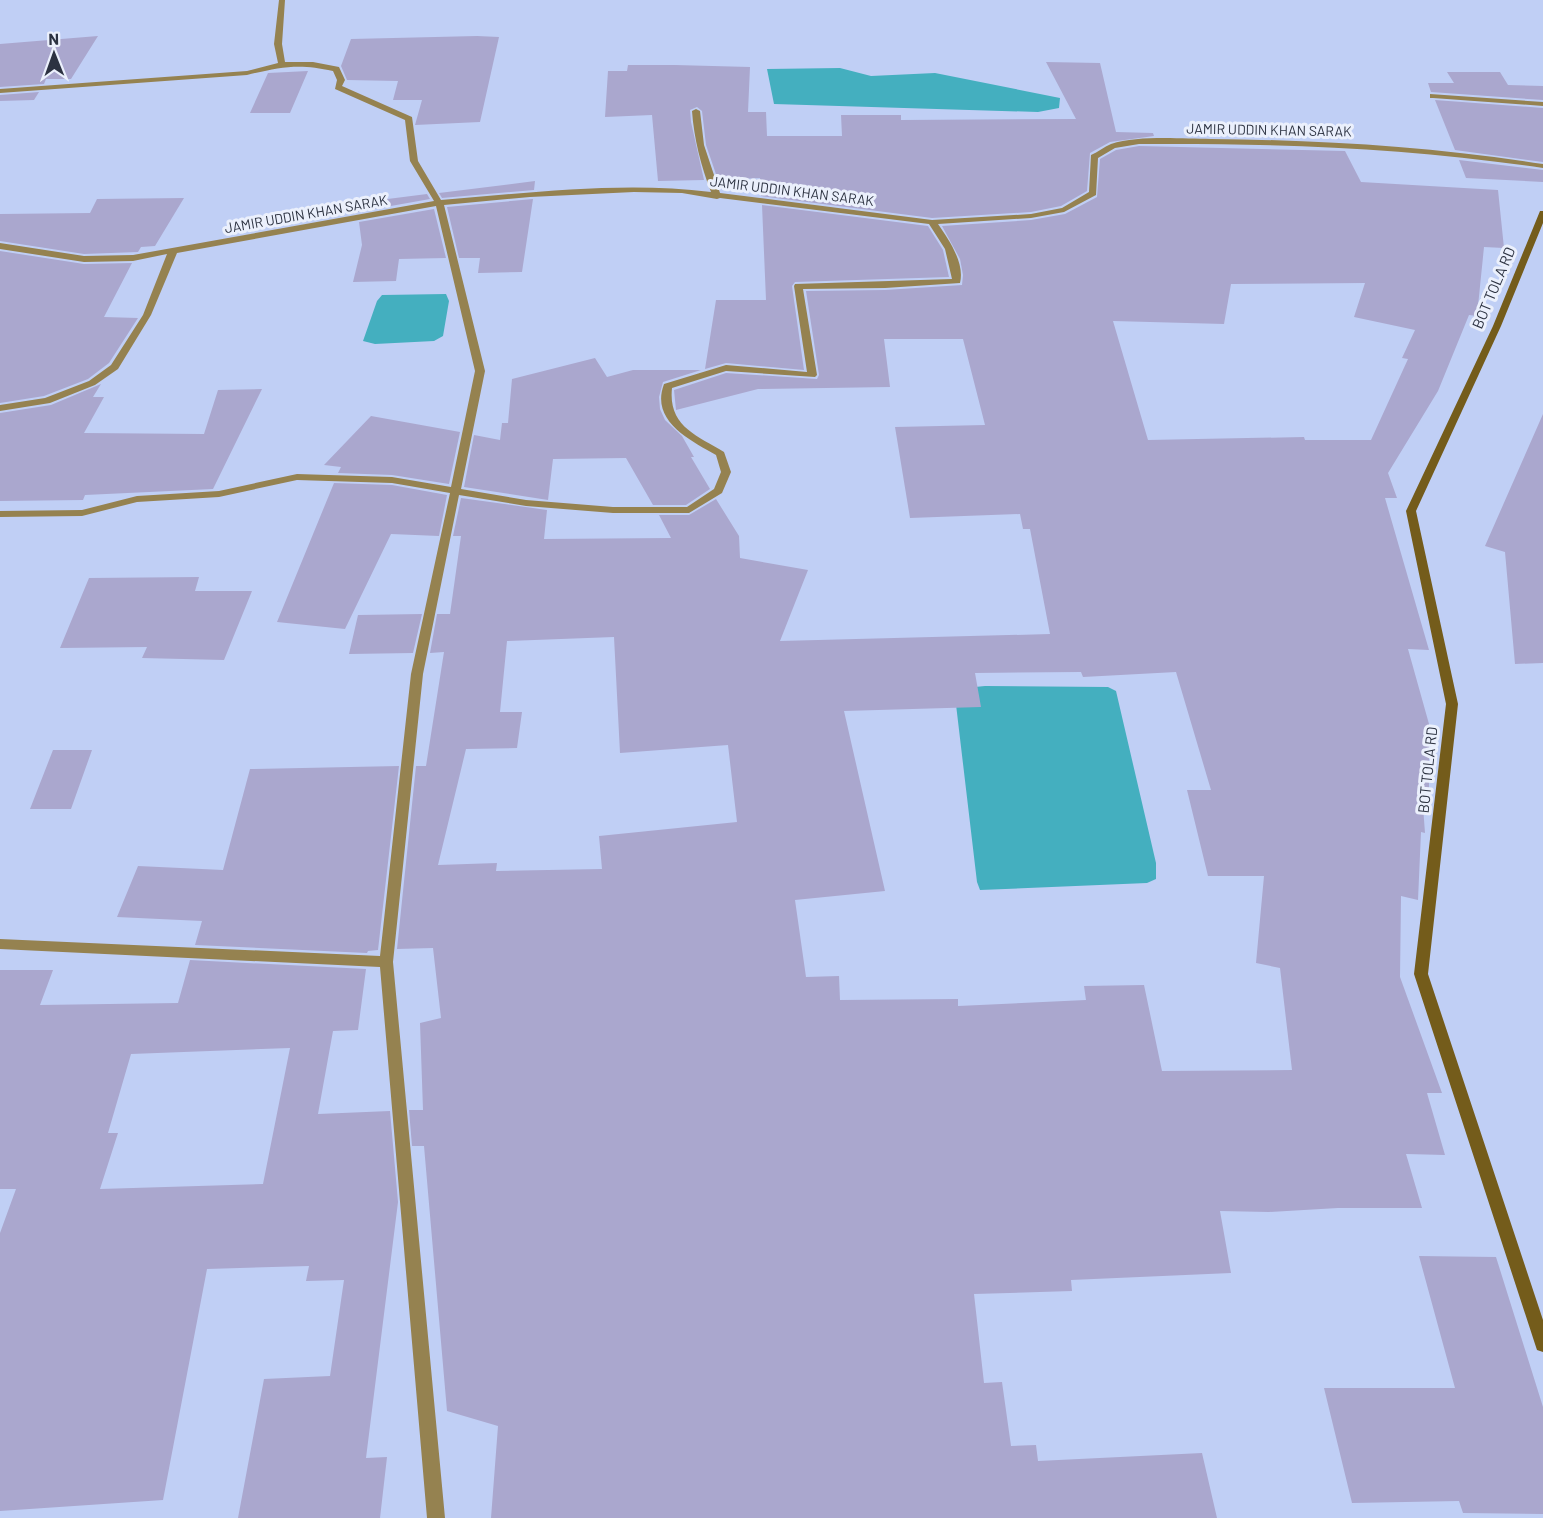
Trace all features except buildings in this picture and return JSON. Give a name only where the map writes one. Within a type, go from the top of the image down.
[{"type":"main road","name":"BOT TOLA RD","points":[[1542,1340],[1421,974],[1452,704],[1411,511],[1497,326],[1543,213]]},
{"type":"street","points":[[282,0],[278,44],[282,64]]},
{"type":"street","points":[[0,91],[237,74],[282,64],[313,64],[336,69],[341,80],[338,87],[409,119],[414,161],[439,203],[480,371],[417,674],[386,962],[436,1518]]},
{"type":"street","points":[[1433,96],[1543,104]]},
{"type":"street","points":[[696,111],[697,137],[704,164],[717,196]]},
{"type":"street","name":"JAMIR UDDIN KHAN SARAK","points":[[0,246],[84,259],[133,258],[439,203],[530,195],[634,190],[682,190],[932,222],[1031,216],[1064,210],[1093,193],[1094,157],[1113,146],[1139,142],[1352,145],[1490,158],[1543,166]]},
{"type":"street","points":[[0,514],[82,513],[137,498],[219,494],[297,477],[392,480],[526,503],[602,509],[689,510],[718,491],[726,472],[721,454],[684,431],[669,418],[664,401],[667,386],[726,368],[812,375],[798,286],[957,281],[956,269],[947,242],[932,222]]},
{"type":"street","points":[[0,408],[47,401],[92,383],[115,367],[147,315],[173,251]]},
{"type":"street","points":[[0,944],[386,962]]},
{"type":"shaded area","points":[[840,68],[871,76],[935,73],[1060,98],[1059,108],[1038,112],[774,104],[767,69]]},
{"type":"shaded area","points":[[446,294],[449,301],[443,336],[434,341],[375,344],[363,341],[377,301],[382,295]]},
{"type":"shaded area","points":[[985,686],[1108,687],[1116,691],[1156,863],[1156,879],[1147,883],[980,890],[977,882],[955,696],[965,688]]}]
